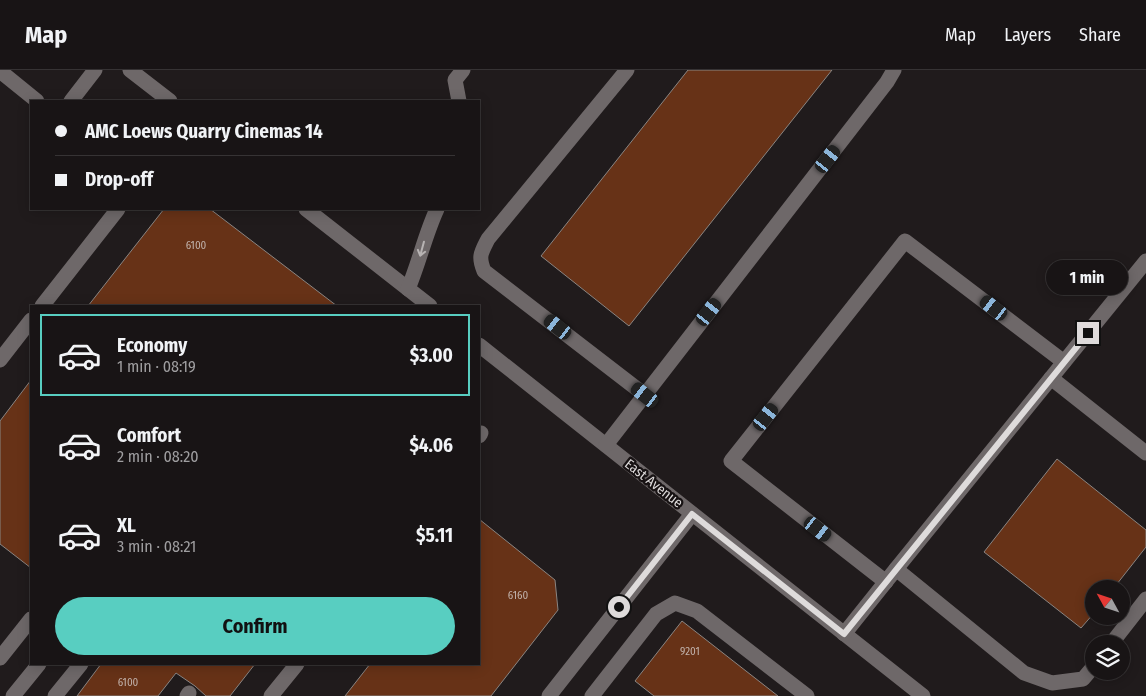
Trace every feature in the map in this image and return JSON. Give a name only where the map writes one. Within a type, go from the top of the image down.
[{"type":"street","points":[[72,100],[95,70]]},
{"type":"street","points":[[130,70],[169,100]]},
{"type":"street","points":[[626,70],[488,239],[482,251],[480,261],[484,271],[645,395]]},
{"type":"street","points":[[606,446],[887,82],[894,70]]},
{"type":"street","points":[[0,71],[36,100]]},
{"type":"street","points":[[459,75],[459,100]]},
{"type":"street","points":[[43,305],[117,210]]},
{"type":"street","points":[[307,210],[429,305]]},
{"type":"street","points":[[408,289],[436,210]]},
{"type":"street","points":[[886,582],[731,461],[905,241],[1064,362]]},
{"type":"street","points":[[844,634],[1146,261]]},
{"type":"street","points":[[0,360],[30,321]]},
{"type":"street","name":"East Avenue","points":[[480,346],[923,696]]},
{"type":"street","points":[[1051,378],[1146,453]]},
{"type":"street","points":[[549,696],[692,514]]},
{"type":"street","points":[[896,569],[1024,673],[1052,683],[1083,680],[1085,677]]},
{"type":"street","points":[[1118,635],[1146,598]]},
{"type":"street","points":[[592,696],[656,614],[675,603],[697,611],[808,696]]},
{"type":"street","points":[[0,658],[30,619]]},
{"type":"street","points":[[13,696],[38,665]]},
{"type":"street","points":[[55,696],[80,665]]},
{"type":"street","points":[[271,696],[296,665]]},
{"type":"building","points":[[688,70],[832,70],[629,326],[541,256]]},
{"type":"building","points":[[163,210],[211,210],[336,305],[89,305]]},
{"type":"building","points":[[30,381],[30,567],[0,544],[0,421]]},
{"type":"building","points":[[1057,459],[1146,530],[1146,547],[1120,580],[1085,580],[1085,623],[1081,628],[984,552]]},
{"type":"building","points":[[480,520],[555,580],[558,610],[491,696],[345,696],[369,665],[480,665]]},
{"type":"building","points":[[682,621],[778,696],[654,696],[635,681]]},
{"type":"building","points":[[100,665],[254,665],[230,696],[206,696],[176,673],[158,696],[77,696]]},
{"type":"route","points":[[619,607],[692,514],[844,634],[1088,333]]}]
